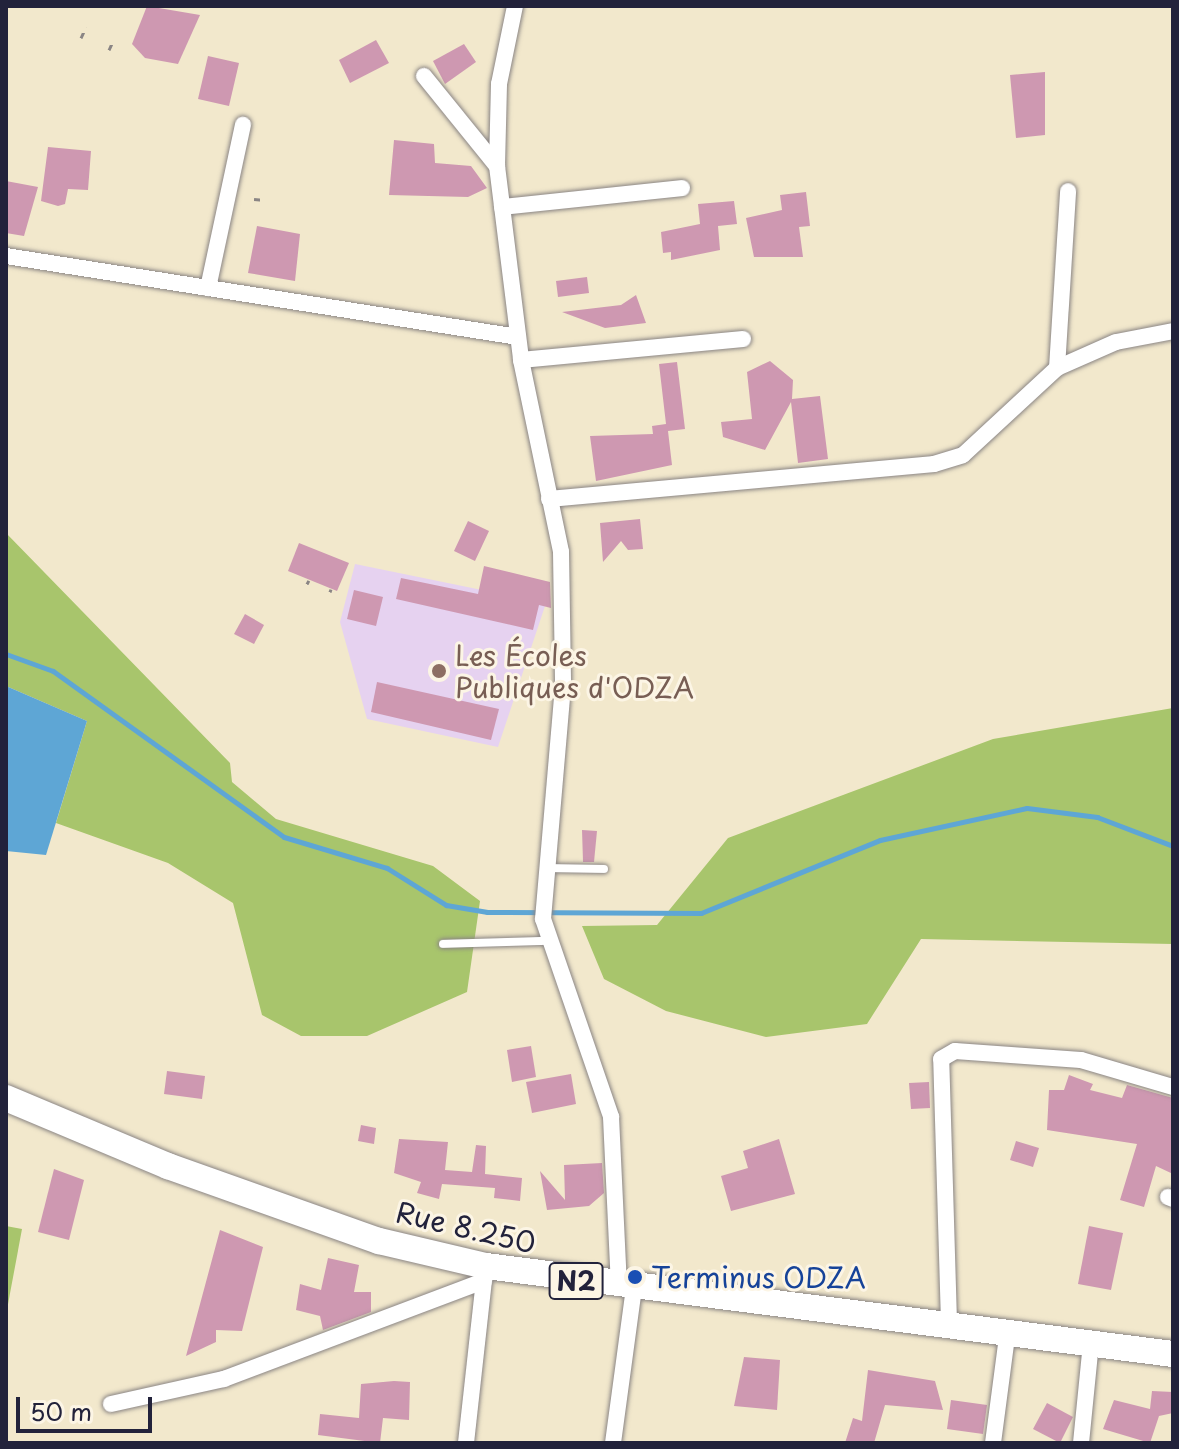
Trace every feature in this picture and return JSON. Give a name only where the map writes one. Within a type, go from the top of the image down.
[{"type":"highway","name":"Rue 8.250","points":[[6,1098],[168,1166],[485,1274],[949,1322],[1173,1354]]},
{"type":"street","points":[[515,6],[499,84],[497,166],[521,360],[561,552],[563,686],[547,868],[545,941],[611,1117],[627,1288],[613,1443]]},
{"type":"street","points":[[424,76],[497,166]]},
{"type":"street","points":[[208,288],[243,125]]},
{"type":"street","points":[[502,207],[682,188]]},
{"type":"street","points":[[1057,368],[1068,191]]},
{"type":"street","points":[[6,256],[518,337]]},
{"type":"street","points":[[549,499],[934,464],[963,455],[1057,368],[1116,342],[1173,331]]},
{"type":"street","points":[[521,360],[743,339]]},
{"type":"street","points":[[949,1322],[941,1059],[955,1051],[1081,1060],[1173,1087]]},
{"type":"street","points":[[111,1404],[224,1379],[485,1274],[466,1443]]},
{"type":"street","points":[[993,1443],[1008,1329]]},
{"type":"street","points":[[1081,1443],[1091,1343]]},
{"type":"lane","points":[[547,868],[604,869]]},
{"type":"lane","points":[[443,944],[545,941]]},
{"type":"path","points":[[81,38],[86,27]]},
{"type":"path","points":[[109,50],[113,41]]},
{"type":"path","points":[[254,199],[265,200]]},
{"type":"shaded area","name":"Les Écoles Publiques d'ODZA","points":[[355,564],[546,603],[498,747],[367,719],[340,622]]},
{"type":"green space","points":[[6,533],[230,763],[232,782],[276,819],[433,866],[480,901],[467,992],[367,1036],[301,1036],[262,1015],[233,903],[168,863],[56,823],[87,721],[6,686]]},
{"type":"green space","points":[[1173,708],[1173,944],[921,939],[867,1024],[766,1037],[666,1011],[604,979],[582,926],[657,925],[728,838],[993,739]]},
{"type":"green space","points":[[6,1226],[22,1229],[6,1315]]},
{"type":"water","points":[[6,686],[87,721],[46,855],[6,851]]},
{"type":"building","points":[[147,6],[200,15],[178,64],[145,58],[132,44]]},
{"type":"building","points":[[376,40],[389,63],[350,83],[339,60]]},
{"type":"building","points":[[464,44],[476,62],[445,84],[433,61]]},
{"type":"building","points":[[208,56],[239,63],[229,106],[198,99]]},
{"type":"building","points":[[1045,72],[1045,135],[1016,138],[1010,75]]},
{"type":"building","points":[[394,140],[434,144],[435,163],[471,166],[487,188],[468,197],[389,195]]},
{"type":"building","points":[[48,147],[91,151],[88,190],[68,189],[65,204],[58,206],[41,201]]},
{"type":"building","points":[[6,181],[38,187],[24,236],[6,233]]},
{"type":"building","points":[[806,192],[810,226],[799,227],[803,257],[754,257],[746,218],[782,210],[780,195]]},
{"type":"building","points":[[734,201],[737,224],[718,226],[720,250],[671,260],[671,252],[663,253],[661,232],[700,224],[698,204]]},
{"type":"building","points":[[257,226],[300,234],[295,281],[248,273]]},
{"type":"building","points":[[587,277],[589,293],[558,297],[556,281]]},
{"type":"building","points":[[636,295],[646,323],[605,328],[562,312],[621,305]]},
{"type":"building","points":[[770,361],[793,380],[792,399],[820,396],[828,459],[798,463],[791,402],[765,450],[723,437],[721,422],[752,419],[747,372]]},
{"type":"building","points":[[677,362],[685,429],[668,431],[672,465],[596,481],[590,436],[653,434],[652,426],[666,424],[659,364]]},
{"type":"building","points":[[640,519],[643,549],[628,550],[621,541],[603,562],[600,523]]},
{"type":"building","points":[[468,521],[489,531],[475,561],[454,551]]},
{"type":"building","points":[[299,543],[349,563],[337,591],[288,571]]},
{"type":"building","points":[[484,566],[550,582],[551,608],[539,605],[533,630],[396,599],[401,578],[478,594]]},
{"type":"building","points":[[354,590],[383,597],[376,626],[347,619]]},
{"type":"building","points":[[245,614],[264,625],[254,644],[234,634]]},
{"type":"building","points":[[377,682],[499,709],[491,740],[371,712]]},
{"type":"building","points":[[582,830],[597,831],[594,862],[583,862]]},
{"type":"building","points":[[531,1046],[536,1077],[512,1082],[507,1050]]},
{"type":"building","points":[[167,1071],[205,1076],[202,1099],[164,1094]]},
{"type":"building","points":[[571,1074],[576,1104],[532,1113],[526,1082]]},
{"type":"building","points":[[1069,1075],[1093,1084],[1090,1090],[1122,1098],[1127,1085],[1173,1098],[1173,1174],[1156,1166],[1144,1207],[1120,1200],[1137,1144],[1047,1130],[1049,1090],[1064,1090]]},
{"type":"building","points":[[929,1082],[930,1108],[911,1109],[909,1083]]},
{"type":"building","points":[[361,1125],[376,1128],[374,1144],[358,1141]]},
{"type":"building","points":[[399,1139],[448,1142],[445,1170],[472,1172],[476,1145],[486,1146],[485,1174],[522,1178],[520,1201],[494,1198],[495,1188],[442,1184],[439,1199],[417,1193],[421,1182],[394,1173]]},
{"type":"building","points":[[779,1139],[795,1194],[731,1211],[721,1176],[748,1168],[743,1151]]},
{"type":"building","points":[[1016,1141],[1039,1148],[1033,1167],[1010,1160]]},
{"type":"building","points":[[602,1163],[604,1193],[589,1206],[547,1210],[540,1171],[565,1200],[564,1165]]},
{"type":"building","points":[[54,1169],[84,1180],[69,1240],[38,1232]]},
{"type":"building","points":[[1089,1226],[1123,1233],[1111,1290],[1078,1284]]},
{"type":"building","points":[[220,1230],[263,1247],[242,1331],[216,1330],[216,1342],[186,1356]]},
{"type":"building","points":[[328,1258],[359,1265],[354,1292],[371,1292],[371,1312],[323,1330],[320,1316],[296,1310],[300,1284],[321,1290]]},
{"type":"building","points":[[744,1357],[780,1360],[777,1410],[734,1406]]},
{"type":"building","points":[[868,1370],[935,1381],[943,1410],[885,1405],[874,1443],[845,1443],[853,1418],[862,1421]]},
{"type":"building","points":[[410,1382],[409,1420],[383,1418],[380,1443],[318,1435],[320,1414],[359,1418],[361,1384]]},
{"type":"building","points":[[1152,1391],[1173,1392],[1173,1413],[1159,1416],[1150,1443],[1103,1429],[1114,1400],[1150,1409]]},
{"type":"building","points":[[951,1400],[987,1405],[983,1434],[947,1429]]},
{"type":"building","points":[[1047,1403],[1073,1417],[1060,1443],[1033,1429]]},
{"type":"waterway","points":[[6,654],[53,671],[284,837],[387,868],[446,905],[487,912],[701,913],[880,840],[1027,808],[1097,817],[1173,846]]},
{"type":"place","name":"Les Écoles Publiques d'ODZA","points":[[439,671]]},
{"type":"place","name":"Terminus ODZA","points":[[635,1277]]}]
